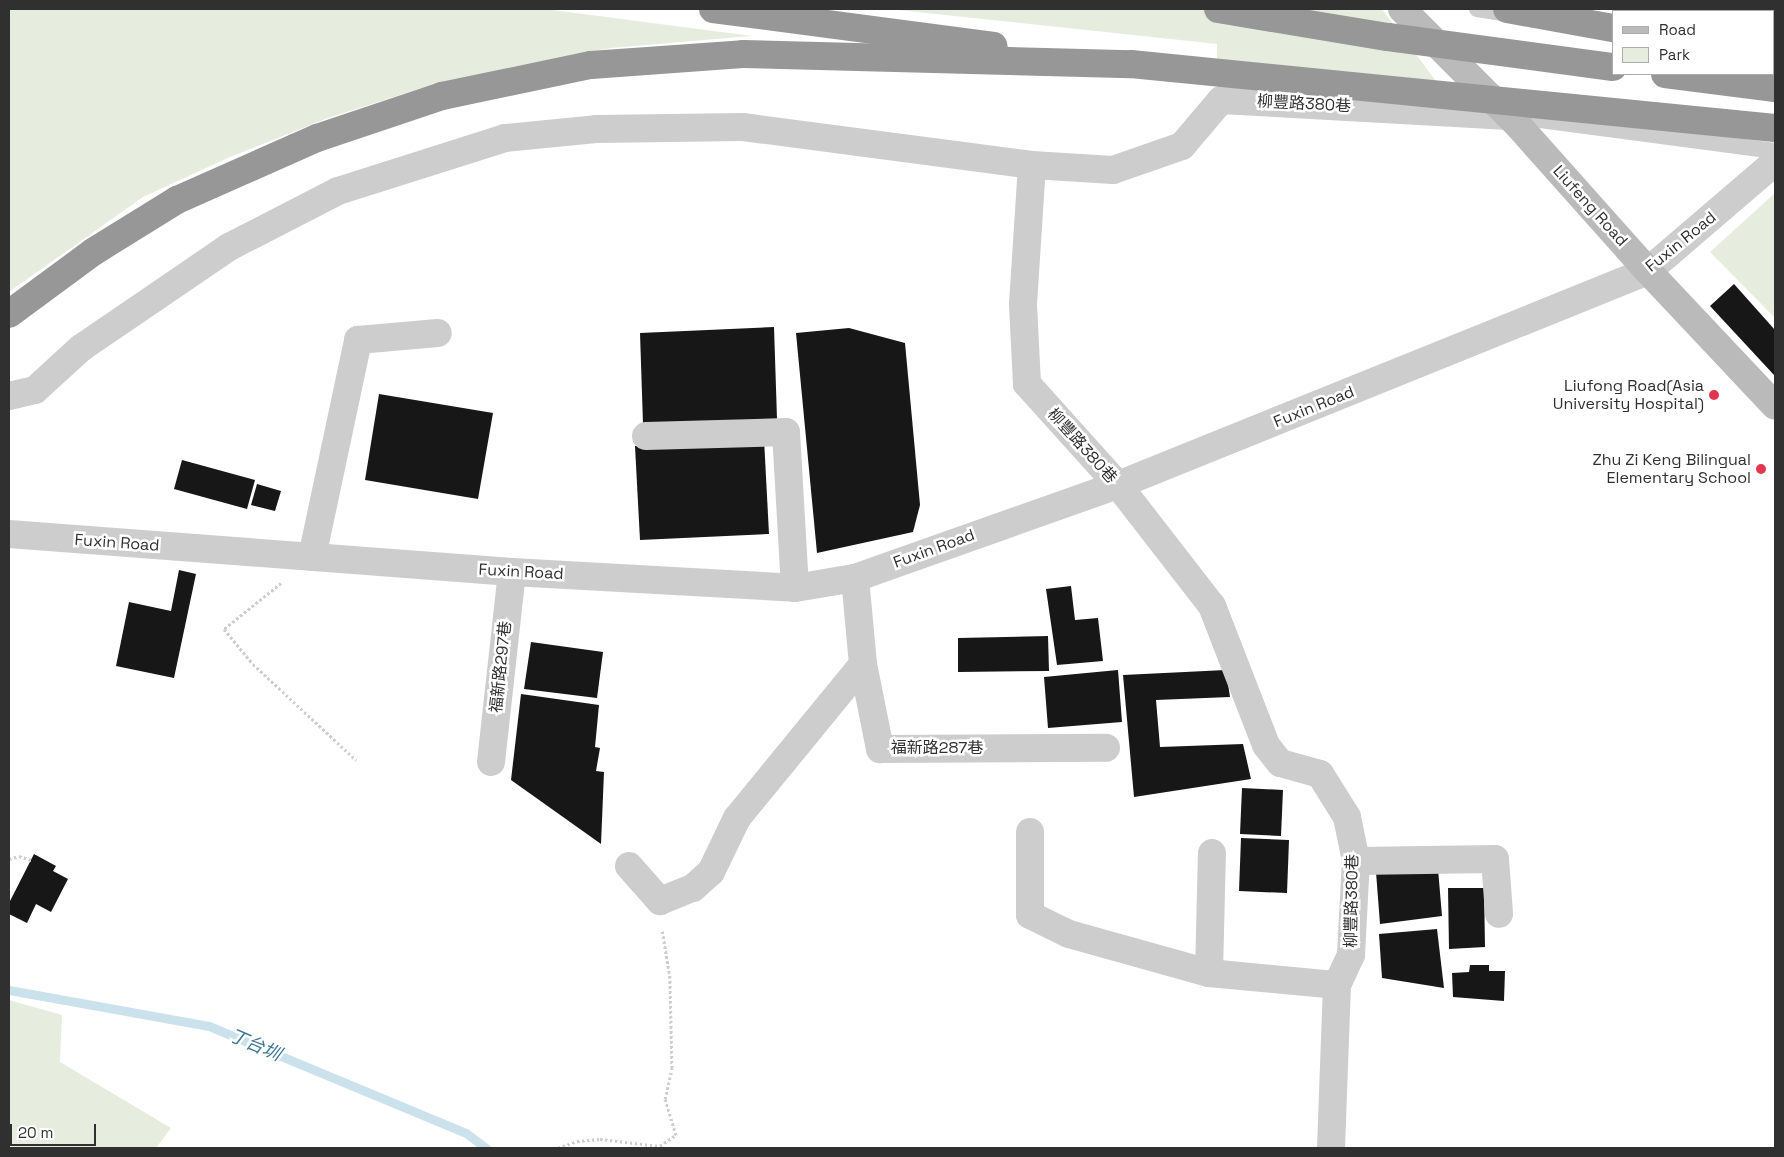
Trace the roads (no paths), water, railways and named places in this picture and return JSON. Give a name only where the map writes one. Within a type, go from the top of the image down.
[{"type":"highway","points":[[713,9],[1131,64],[1775,128]]},
{"type":"highway","points":[[1218,9],[1388,37],[1612,67]]},
{"type":"highway","points":[[1507,9],[1612,28]]},
{"type":"highway","points":[[9,314],[93,252],[178,200],[317,138],[442,96],[591,65],[743,54],[1131,64]]},
{"type":"highway","points":[[1674,75],[1775,88]]},
{"type":"street","name":"Liufeng Road","points":[[1402,9],[1509,116],[1648,271],[1775,406]]},
{"type":"street","name":"柳豐路380巷","points":[[1331,1148],[1337,985],[1351,955],[1356,861],[1347,817],[1320,774],[1280,763],[1266,745],[1212,606],[1118,485],[1027,384],[1023,304],[1032,165],[1113,170],[1182,146],[1221,100],[1509,116]]},
{"type":"street","points":[[9,396],[35,390],[81,348],[237,243],[338,191],[505,138],[596,129],[743,127],[1032,165]]},
{"type":"street","name":"Fuxin Road","points":[[9,534],[512,572],[795,588],[855,578],[1118,485],[1648,271],[1775,162]]},
{"type":"street","points":[[312,557],[358,340],[438,333]]},
{"type":"street","points":[[646,436],[786,432],[795,588]]},
{"type":"street","name":"福新路297巷","points":[[490,762],[512,572]]},
{"type":"street","name":"福新路287巷","points":[[855,578],[862,664],[880,748],[1106,748]]},
{"type":"street","points":[[630,866],[660,901],[693,888],[711,872],[737,818],[862,664]]},
{"type":"street","points":[[1030,832],[1030,915],[1069,934],[1209,972],[1337,985]]},
{"type":"street","points":[[1209,972],[1212,853]]},
{"type":"street","points":[[1356,861],[1495,859],[1499,914]]},
{"type":"lane","points":[[1477,9],[1612,32]]},
{"type":"lane","points":[[1509,116],[1775,152]]},
{"type":"waterway","name":"丁台圳","points":[[9,990],[209,1026],[466,1133],[486,1148]]},
{"type":"place","name":"Liufong Road(Asia University Hospital)","points":[[1714,395]]},
{"type":"place","name":"Zhu Zi Keng Bilingual Elementary School","points":[[1761,469]]}]
